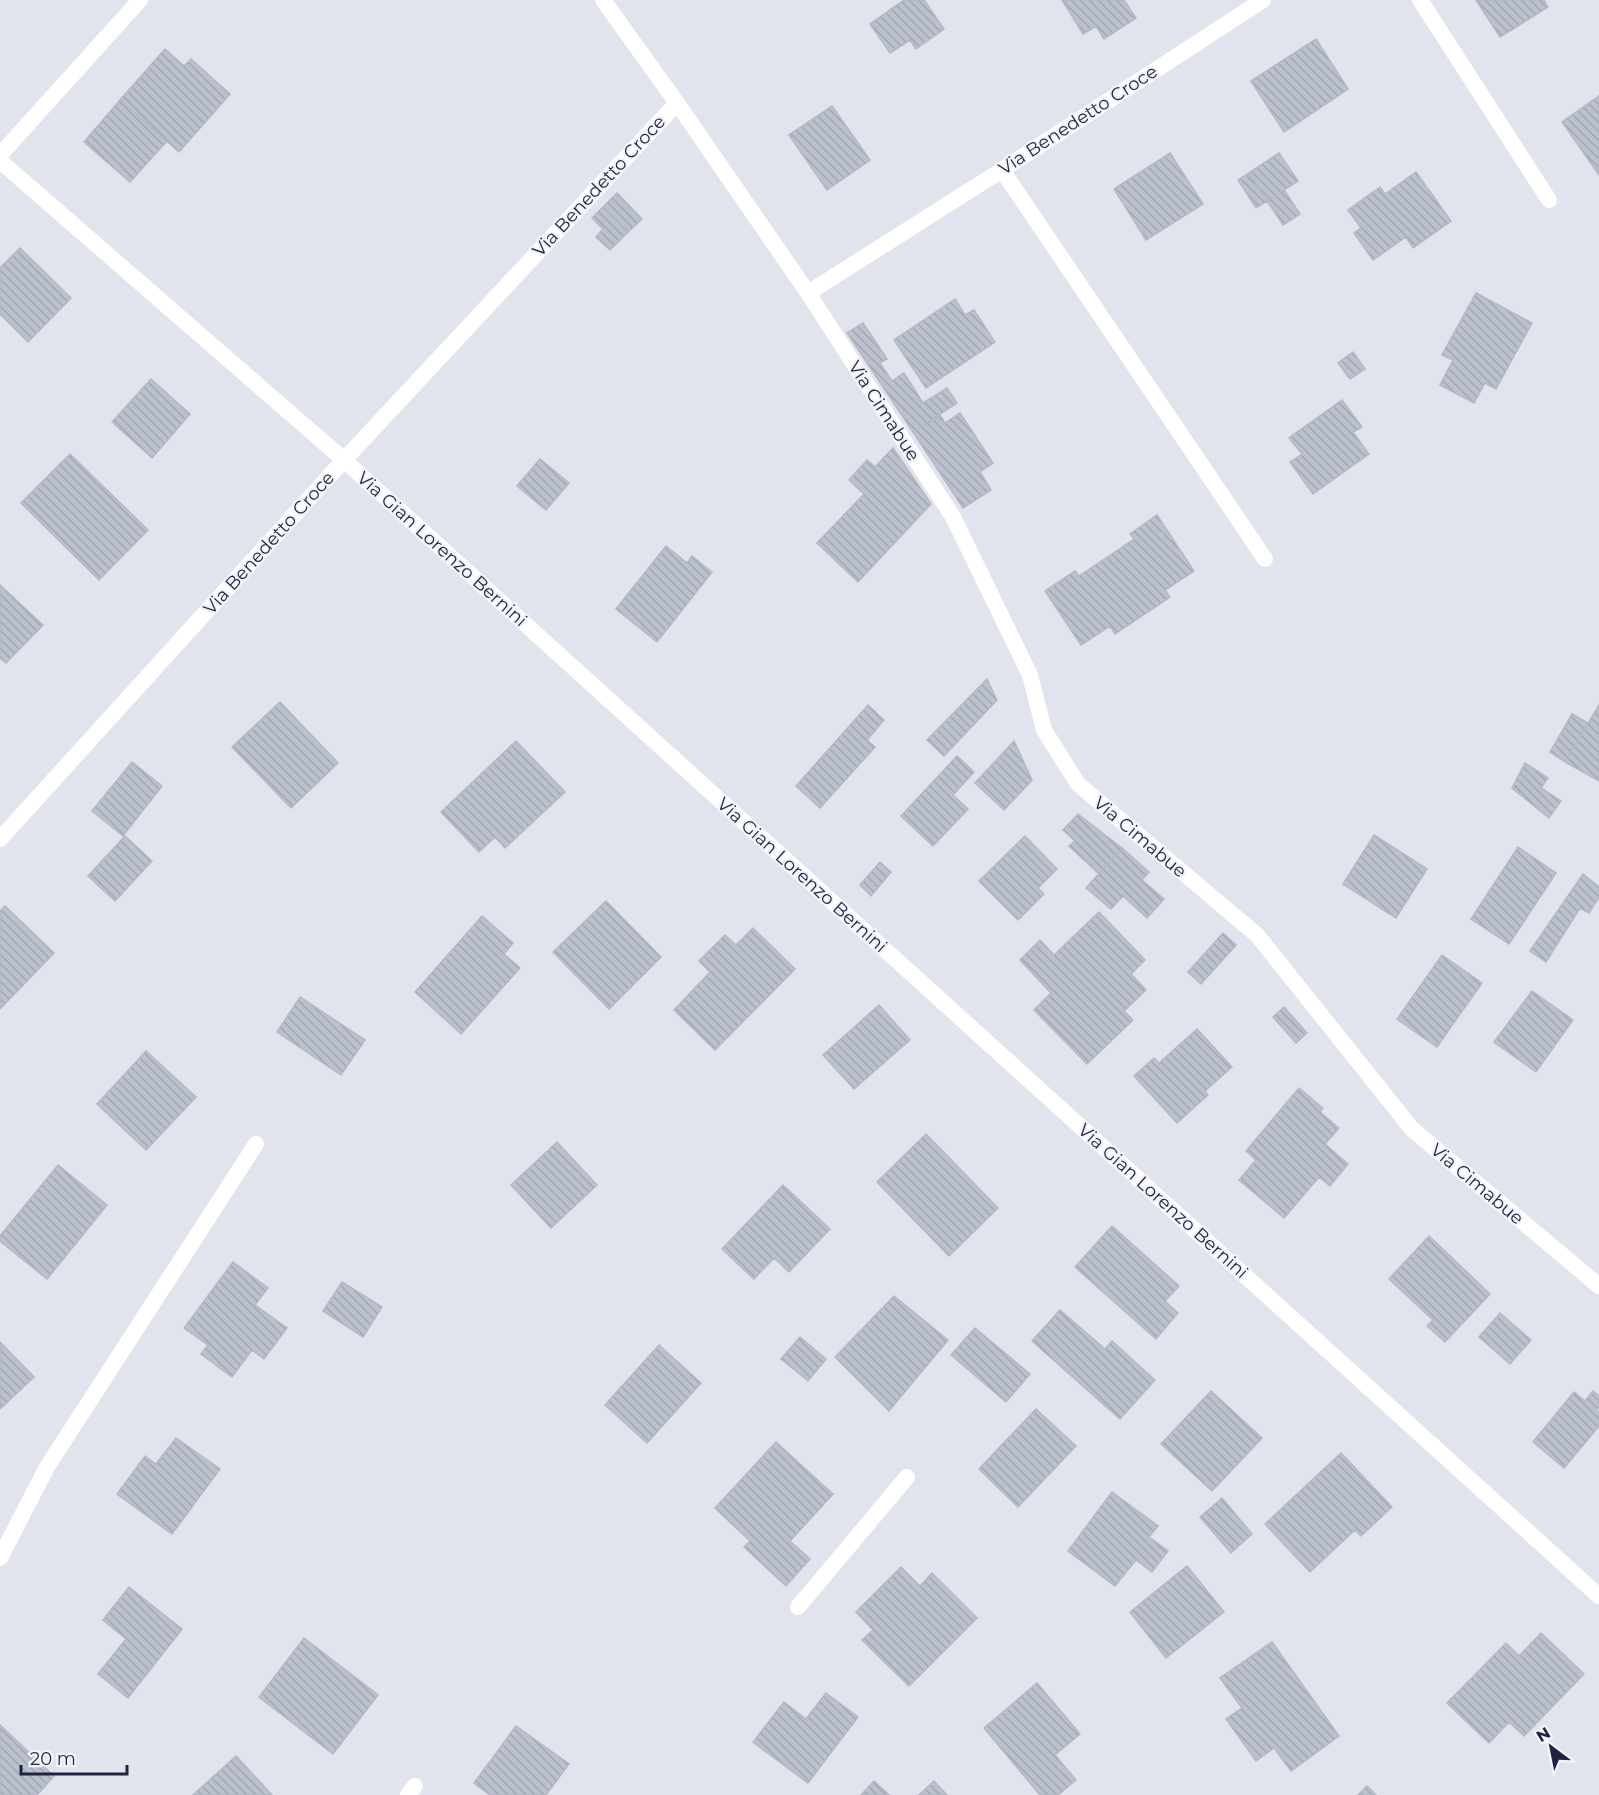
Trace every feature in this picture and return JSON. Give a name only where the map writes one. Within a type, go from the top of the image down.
[{"type":"street","points":[[0,155],[140,0]]},
{"type":"street","points":[[603,0],[677,103]]},
{"type":"street","name":"Via Benedetto Croce","points":[[0,839],[344,460],[677,103],[808,293],[1263,0]]},
{"type":"street","points":[[1420,0],[1550,200]]},
{"type":"street","name":"Via Gian Lorenzo Bernini","points":[[0,161],[344,460],[1599,1596]]},
{"type":"street","points":[[1002,170],[1264,559]]},
{"type":"street","name":"Via Cimabue","points":[[808,293],[953,517],[1030,675],[1044,730],[1078,784],[1257,935],[1413,1129],[1599,1286]]},
{"type":"street","points":[[0,1557],[47,1467],[256,1144]]},
{"type":"street","points":[[798,1607],[906,1477]]},
{"type":"building","points":[[904,0],[924,0],[944,29],[916,49],[910,40],[890,53],[870,24]]},
{"type":"building","points":[[1062,0],[1124,0],[1136,18],[1104,39],[1096,26],[1083,34]]},
{"type":"building","points":[[1476,0],[1544,0],[1548,7],[1500,37]]},
{"type":"building","points":[[1316,39],[1348,89],[1284,132],[1251,81]]},
{"type":"building","points":[[165,49],[184,66],[191,59],[230,94],[179,152],[120,100]]},
{"type":"building","points":[[1599,96],[1599,175],[1562,122]]},
{"type":"building","points":[[120,100],[167,141],[130,182],[84,142]]},
{"type":"building","points":[[832,106],[870,160],[827,190],[789,135]]},
{"type":"building","points":[[1170,153],[1203,204],[1146,240],[1114,189]]},
{"type":"building","points":[[1279,153],[1298,181],[1267,201],[1249,173]]},
{"type":"building","points":[[1416,172],[1451,221],[1413,248],[1406,237],[1373,260],[1354,233],[1361,228],[1348,210],[1380,187],[1385,194]]},
{"type":"building","points":[[1249,173],[1267,201],[1256,208],[1238,180]]},
{"type":"building","points":[[1284,190],[1300,214],[1283,225],[1267,201]]},
{"type":"building","points":[[617,193],[642,219],[628,232],[603,207]]},
{"type":"building","points":[[603,207],[628,232],[610,250],[596,237],[603,229],[592,218]]},
{"type":"building","points":[[20,248],[71,298],[28,342],[0,314],[0,268]]},
{"type":"building","points":[[1476,293],[1532,323],[1496,389],[1485,383],[1474,403],[1440,385],[1453,360],[1442,355]]},
{"type":"building","points":[[955,299],[965,315],[974,310],[995,342],[926,388],[894,340]]},
{"type":"building","points":[[863,323],[887,359],[880,363],[892,381],[904,373],[923,403],[947,388],[957,403],[913,432],[847,333]]},
{"type":"building","points":[[1353,352],[1365,369],[1350,379],[1338,363]]},
{"type":"building","points":[[151,379],[190,414],[152,458],[112,422]]},
{"type":"building","points":[[1342,400],[1362,427],[1353,432],[1369,454],[1313,494],[1290,462],[1302,454],[1289,438]]},
{"type":"building","points":[[960,413],[993,463],[980,472],[991,490],[963,508],[913,432],[940,415],[945,423]]},
{"type":"building","points":[[893,448],[931,504],[858,582],[817,543],[864,494],[849,480],[867,460],[875,467]]},
{"type":"building","points":[[70,454],[148,530],[99,580],[21,503]]},
{"type":"building","points":[[540,459],[569,483],[546,510],[517,486]]},
{"type":"building","points":[[1157,515],[1194,571],[1165,590],[1170,597],[1115,634],[1110,626],[1081,645],[1045,591],[1075,571],[1079,576],[1134,539],[1130,534]]},
{"type":"building","points":[[666,546],[687,563],[692,556],[712,572],[657,642],[616,609]]},
{"type":"building","points":[[0,585],[43,625],[6,663],[0,658]]},
{"type":"building","points":[[987,679],[997,700],[944,756],[927,740]]},
{"type":"building","points":[[280,702],[338,763],[291,808],[232,747]]},
{"type":"building","points":[[868,705],[884,720],[867,740],[875,747],[820,808],[796,786]]},
{"type":"building","points":[[1599,705],[1599,781],[1565,762]]},
{"type":"building","points":[[1572,714],[1588,723],[1565,762],[1550,752]]},
{"type":"building","points":[[516,741],[565,792],[505,848],[495,837],[479,852],[441,812]]},
{"type":"building","points":[[1014,741],[1032,780],[1004,810],[975,783]]},
{"type":"building","points":[[957,756],[974,772],[953,795],[968,809],[933,846],[901,816]]},
{"type":"building","points":[[132,762],[162,786],[123,836],[92,811]]},
{"type":"building","points":[[1525,763],[1548,778],[1541,788],[1561,801],[1549,818],[1512,788]]},
{"type":"building","points":[[1078,814],[1122,848],[1099,874],[1069,846],[1075,841],[1063,830]]},
{"type":"building","points":[[1374,835],[1427,869],[1396,918],[1343,884]]},
{"type":"building","points":[[125,836],[152,861],[115,901],[88,876]]},
{"type":"building","points":[[1025,836],[1057,869],[1038,888],[1044,894],[1018,920],[979,881]]},
{"type":"building","points":[[1518,847],[1556,873],[1509,944],[1471,919]]},
{"type":"building","points":[[1122,848],[1149,872],[1142,880],[1164,899],[1147,918],[1123,896],[1111,909],[1086,888]]},
{"type":"building","points":[[880,862],[891,872],[871,896],[860,885]]},
{"type":"building","points":[[1583,874],[1599,887],[1599,897],[1589,913],[1580,908],[1546,962],[1530,951]]},
{"type":"building","points":[[606,901],[661,957],[609,1009],[553,952]]},
{"type":"building","points":[[5,906],[54,953],[0,1009],[0,911]]},
{"type":"building","points":[[1099,912],[1145,960],[1131,974],[1146,990],[1124,1011],[1133,1020],[1087,1064],[1034,1010],[1051,993],[1020,960],[1040,940],[1054,955]]},
{"type":"building","points":[[482,916],[513,943],[504,954],[520,968],[461,1034],[415,992]]},
{"type":"building","points":[[753,928],[795,969],[715,1050],[674,1010],[710,972],[699,961],[725,935],[736,945]]},
{"type":"building","points":[[1223,933],[1236,945],[1201,984],[1188,972]]},
{"type":"building","points":[[1442,955],[1482,983],[1437,1047],[1397,1019]]},
{"type":"building","points":[[1532,991],[1573,1020],[1536,1072],[1494,1042]]},
{"type":"building","points":[[300,997],[365,1040],[341,1075],[277,1032]]},
{"type":"building","points":[[879,1005],[910,1040],[854,1089],[823,1055]]},
{"type":"building","points":[[1284,1007],[1307,1033],[1296,1043],[1273,1017]]},
{"type":"building","points":[[1197,1029],[1232,1067],[1205,1091],[1208,1095],[1177,1123],[1134,1076],[1154,1058],[1159,1063]]},
{"type":"building","points":[[146,1051],[196,1097],[146,1150],[97,1104]]},
{"type":"building","points":[[1299,1088],[1323,1108],[1320,1112],[1339,1128],[1325,1144],[1348,1164],[1330,1186],[1319,1177],[1284,1218],[1239,1180],[1256,1160],[1246,1151]]},
{"type":"building","points":[[926,1134],[998,1208],[949,1256],[877,1182]]},
{"type":"building","points":[[557,1142],[597,1185],[551,1228],[511,1185]]},
{"type":"building","points":[[58,1165],[107,1205],[47,1279],[0,1241],[0,1236]]},
{"type":"building","points":[[783,1185],[830,1229],[789,1272],[774,1258],[754,1279],[722,1249]]},
{"type":"building","points":[[1112,1226],[1179,1286],[1165,1301],[1178,1313],[1156,1339],[1075,1267]]},
{"type":"building","points":[[1429,1236],[1490,1294],[1445,1342],[1427,1326],[1433,1320],[1389,1279]]},
{"type":"building","points":[[233,1262],[268,1288],[255,1305],[287,1328],[264,1359],[252,1350],[232,1377],[201,1354],[208,1345],[184,1328]]},
{"type":"building","points":[[342,1282],[382,1307],[363,1337],[323,1311]]},
{"type":"building","points":[[894,1296],[948,1340],[889,1411],[835,1357]]},
{"type":"building","points":[[1060,1310],[1105,1349],[1112,1341],[1155,1380],[1120,1419],[1032,1341]]},
{"type":"building","points":[[1500,1313],[1531,1340],[1510,1364],[1479,1337]]},
{"type":"building","points":[[975,1328],[1030,1374],[1006,1402],[951,1355]]},
{"type":"building","points":[[800,1337],[826,1359],[808,1381],[781,1359]]},
{"type":"building","points":[[0,1342],[34,1377],[0,1409]]},
{"type":"building","points":[[659,1345],[701,1383],[647,1443],[605,1405]]},
{"type":"building","points":[[1211,1391],[1262,1438],[1212,1491],[1161,1444]]},
{"type":"building","points":[[1593,1391],[1599,1396],[1599,1407],[1596,1410],[1599,1412],[1599,1426],[1564,1468],[1533,1442],[1574,1392],[1585,1401]]},
{"type":"building","points":[[1036,1409],[1076,1446],[1018,1507],[979,1469]]},
{"type":"building","points":[[176,1438],[220,1469],[172,1534],[117,1494],[145,1456],[156,1464]]},
{"type":"building","points":[[776,1442],[833,1494],[790,1541],[810,1559],[786,1586],[744,1547],[750,1541],[715,1508]]},
{"type":"building","points":[[1341,1453],[1392,1507],[1361,1536],[1355,1530],[1310,1572],[1265,1524]]},
{"type":"building","points":[[1112,1492],[1158,1526],[1149,1537],[1168,1551],[1152,1572],[1136,1560],[1115,1586],[1068,1551]]},
{"type":"building","points":[[1222,1498],[1252,1534],[1231,1553],[1200,1517]]},
{"type":"building","points":[[1187,1566],[1224,1612],[1166,1658],[1130,1612]]},
{"type":"building","points":[[901,1567],[920,1586],[932,1573],[977,1618],[909,1686],[862,1640],[873,1630],[856,1612]]},
{"type":"building","points":[[129,1587],[182,1629],[128,1698],[98,1674],[126,1639],[103,1620]]},
{"type":"building","points":[[1541,1633],[1584,1674],[1524,1736],[1509,1722],[1489,1743],[1447,1703],[1506,1643],[1519,1656]]},
{"type":"building","points":[[304,1638],[378,1695],[333,1754],[259,1697]]},
{"type":"building","points":[[1272,1642],[1339,1736],[1291,1771],[1274,1748],[1256,1761],[1226,1719],[1242,1708],[1220,1678]]},
{"type":"building","points":[[1037,1683],[1080,1734],[1055,1755],[1076,1780],[1058,1795],[1040,1795],[984,1728]]},
{"type":"building","points":[[826,1693],[858,1717],[808,1783],[753,1742],[784,1702],[806,1719]]},
{"type":"building","points":[[0,1725],[54,1776],[37,1795],[0,1795]]},
{"type":"building","points":[[516,1726],[569,1764],[546,1795],[490,1795],[474,1783]]},
{"type":"building","points":[[236,1756],[272,1795],[193,1795]]},
{"type":"building","points":[[874,1781],[889,1795],[861,1795]]},
{"type":"building","points":[[934,1781],[947,1795],[919,1795]]},
{"type":"building","points":[[1367,1786],[1376,1795],[1358,1795]]}]
